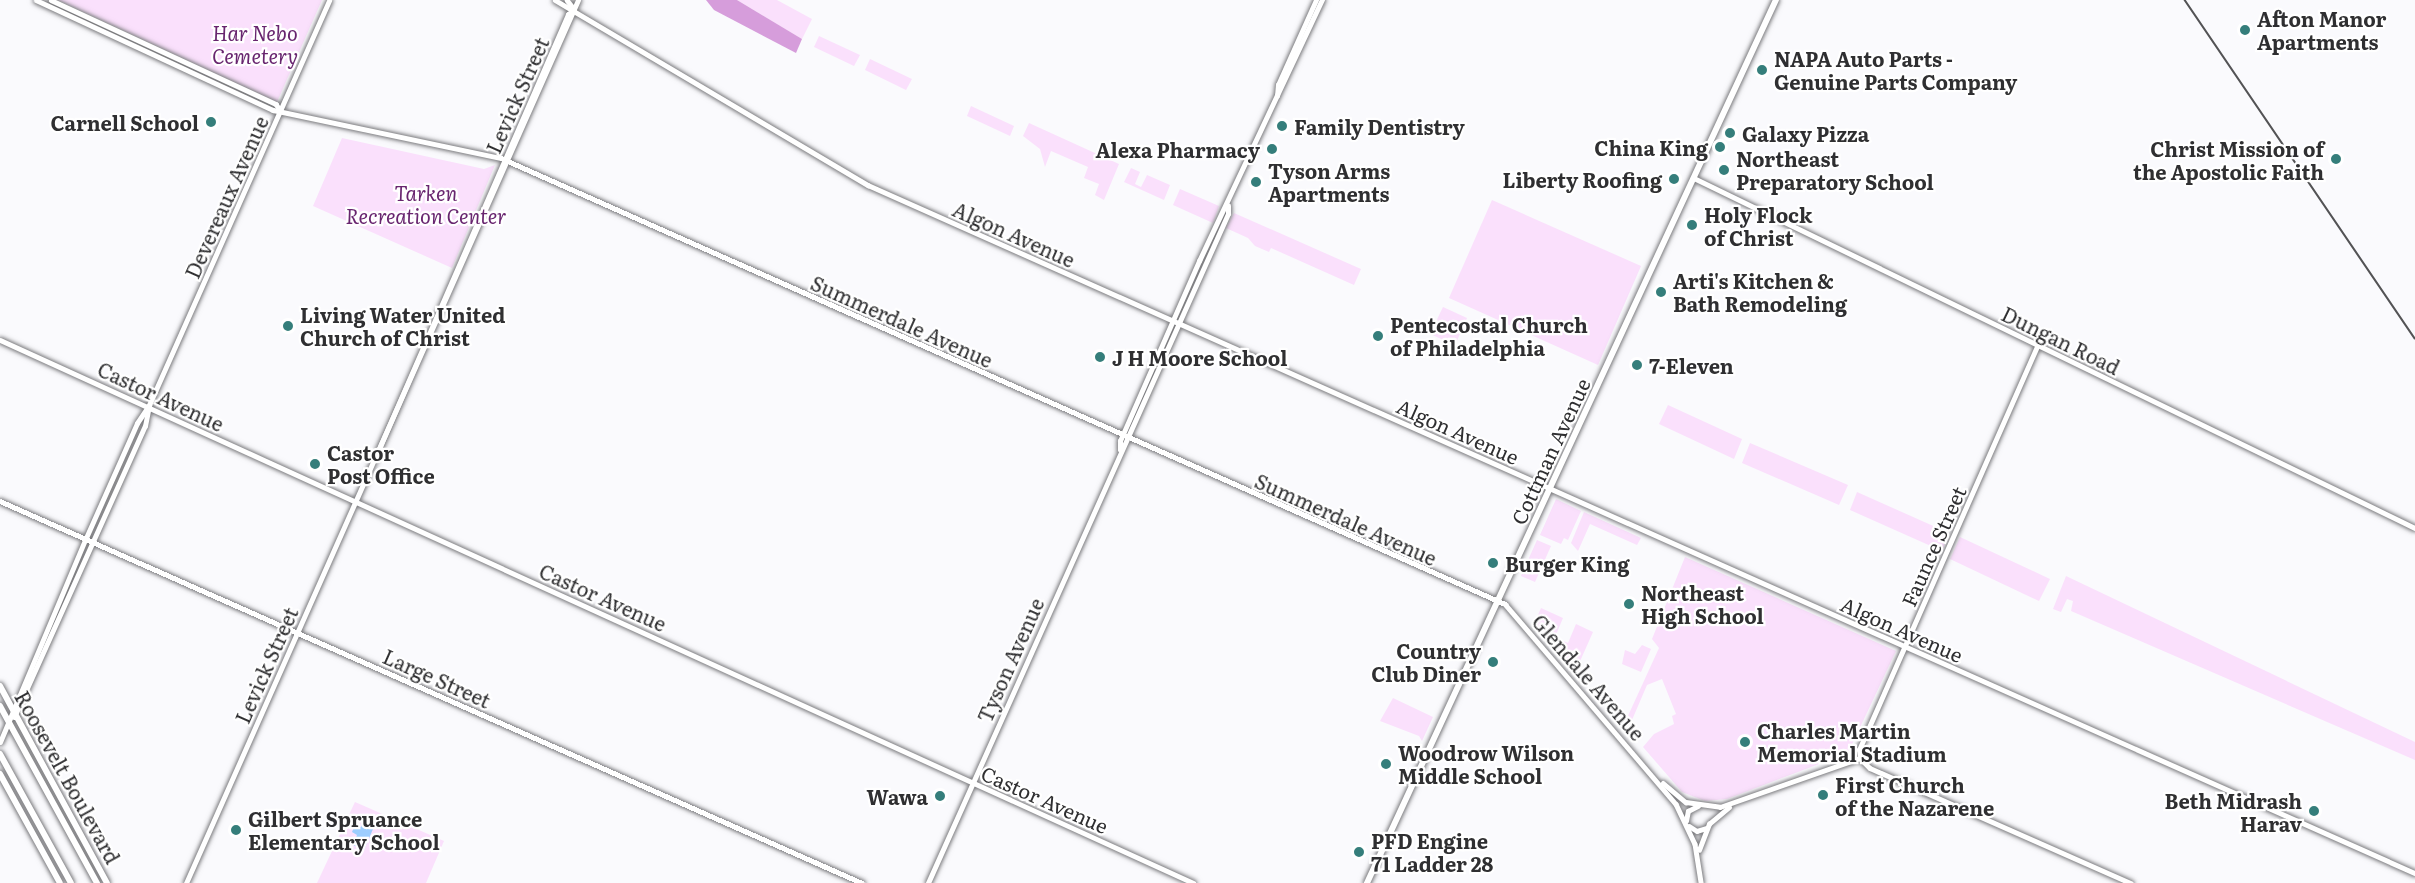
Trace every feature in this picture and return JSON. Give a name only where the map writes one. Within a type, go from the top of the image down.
[{"type":"main road","name":"Devereaux Avenue","points":[[9,722],[16,715],[85,540],[149,405],[329,0]]},
{"type":"main road","name":"Levick Street","points":[[186,883],[507,161],[568,14],[574,9],[578,0]]},
{"type":"main road","name":"Cottman Avenue","points":[[1367,883],[1776,0]]},
{"type":"main road","name":"Castor Avenue","points":[[0,340],[149,405],[1193,883]]},
{"type":"main road","name":"Devereaux Avenue","points":[[0,742],[9,722],[12,708],[93,543],[145,426],[149,405]]},
{"type":"main road","points":[[115,473],[122,477]]},
{"type":"main road","name":"Roosevelt Boulevard","points":[[0,686],[108,883]]},
{"type":"main road","name":"Roosevelt Boulevard","points":[[0,706],[97,883]]},
{"type":"main road","points":[[0,754],[70,883]]},
{"type":"main road","points":[[0,774],[60,883]]},
{"type":"street","name":"Summerdale Avenue","points":[[36,0],[227,90],[280,110],[507,161],[1499,601]]},
{"type":"street","name":"Summerdale Avenue","points":[[51,0],[276,104],[280,110]]},
{"type":"street","name":"Algon Avenue","points":[[555,0],[574,9],[868,185],[2415,873]]},
{"type":"street","name":"Algon Avenue","points":[[567,0],[574,9]]},
{"type":"street","name":"Tyson Avenue","points":[[928,883],[1120,450],[1148,378],[1199,261],[1228,206],[1277,96],[1316,0]]},
{"type":"street","name":"Tyson Avenue","points":[[1306,29],[1322,0]]},
{"type":"street","name":"Dungan Road","points":[[1694,178],[2415,528]]},
{"type":"street","name":"Tyson Avenue","points":[[1125,437],[1180,323],[1228,214],[1228,206]]},
{"type":"street","points":[[1199,261],[1206,264]]},
{"type":"street","name":"Faunce Street","points":[[1860,758],[1859,750],[2037,346]]},
{"type":"street","points":[[1148,378],[1154,381]]},
{"type":"street","name":"Large Street","points":[[0,501],[862,883]]},
{"type":"street","name":"Glendale Avenue","points":[[1499,601],[1655,775],[1682,799],[1709,812],[1709,825],[1698,855]]},
{"type":"street","points":[[1734,804],[1709,825],[1697,831],[1687,823],[1688,811],[1698,806],[1734,804],[1860,758],[1870,768],[2131,883]]},
{"type":"street","name":"Glendale Avenue","points":[[1655,775],[1687,823],[1698,855],[1701,883]]},
{"type":"green space","name":"Har Nebo Cemetery","points":[[58,0],[322,0],[277,102]]},
{"type":"green space","points":[[737,0],[777,0],[812,19],[802,39]]},
{"type":"green space","points":[[819,36],[860,55],[854,66],[814,47]]},
{"type":"green space","points":[[870,59],[912,79],[906,90],[865,70]]},
{"type":"green space","points":[[971,106],[1014,126],[1010,136],[967,116]]},
{"type":"green space","points":[[1029,123],[1119,164],[1104,200],[1095,195],[1099,184],[1084,178],[1088,167],[1051,151],[1045,167],[1040,149],[1023,136]]},
{"type":"green space","name":"Tarken Recreation Center","points":[[342,138],[484,169],[495,165],[452,268],[313,206]]},
{"type":"green space","points":[[1131,168],[1140,172],[1135,184],[1141,187],[1147,175],[1170,185],[1164,200],[1124,182]]},
{"type":"green space","points":[[1180,189],[1219,206],[1213,223],[1173,205]]},
{"type":"green space","points":[[1492,200],[1641,266],[1598,365],[1449,298]]},
{"type":"green space","points":[[1234,213],[1361,269],[1354,285],[1271,248],[1269,252],[1255,246],[1248,238],[1226,228]]},
{"type":"green space","points":[[1443,307],[1467,318],[1455,345],[1430,334]]},
{"type":"green space","points":[[1668,405],[1742,439],[1734,459],[1659,424]]},
{"type":"green space","points":[[1750,443],[1848,485],[1839,505],[1742,463]]},
{"type":"green space","points":[[1857,492],[1949,533],[1942,551],[1850,510]]},
{"type":"green space","points":[[1556,499],[1581,511],[1568,540],[1564,538],[1561,544],[1540,535]]},
{"type":"green space","points":[[1584,512],[1641,538],[1637,545],[1590,524],[1578,551],[1571,543]]},
{"type":"green space","points":[[1960,537],[2050,579],[2039,601],[1950,559]]},
{"type":"green space","points":[[1537,540],[1551,546],[1535,582],[1521,576]]},
{"type":"green space","points":[[1685,557],[1896,651],[1848,753],[1727,799],[1705,801],[1682,792],[1643,747],[1654,734],[1674,724],[1672,716],[1676,714],[1662,679],[1647,685],[1632,720],[1627,718],[1659,648],[1652,639]]},
{"type":"green space","points":[[2066,576],[2415,742],[2415,760],[2071,611],[2073,601],[2067,599],[2061,612],[2053,609]]},
{"type":"green space","points":[[1541,608],[1563,618],[1555,637],[1568,643],[1576,624],[1593,632],[1577,668],[1583,671],[1581,677],[1534,624]]},
{"type":"green space","points":[[1642,645],[1651,649],[1641,672],[1622,664],[1625,650],[1635,654]]},
{"type":"green space","points":[[1393,698],[1433,717],[1422,741],[1419,736],[1380,721]]},
{"type":"green space","points":[[355,802],[444,841],[426,883],[317,883]]},
{"type":"shaded area","points":[[706,0],[737,0],[802,39],[796,53],[714,10]]},
{"type":"water","points":[[365,817],[376,822],[364,850],[353,845],[357,835],[352,832],[355,825],[361,827]]},
{"type":"railway","points":[[2185,0],[2415,338]]},
{"type":"place","name":"Afton Manor Apartments","points":[[2245,30]]},
{"type":"place","name":"NAPA Auto Parts - Genuine Parts Company","points":[[1762,70]]},
{"type":"place","name":"Carnell School","points":[[211,122]]},
{"type":"place","name":"Family Dentistry","points":[[1282,126]]},
{"type":"place","name":"Galaxy Pizza","points":[[1730,133]]},
{"type":"place","name":"China King","points":[[1720,147]]},
{"type":"place","name":"Alexa Pharmacy","points":[[1272,149]]},
{"type":"place","name":"Christ Mission of the Apostolic Faith","points":[[2336,159]]},
{"type":"place","name":"Northeast Preparatory School","points":[[1724,170]]},
{"type":"place","name":"Liberty Roofing","points":[[1674,179]]},
{"type":"place","name":"Tyson Arms Apartments","points":[[1256,182]]},
{"type":"place","name":"Holy Flock of Christ","points":[[1692,225]]},
{"type":"place","name":"Arti's Kitchen & Bath Remodeling","points":[[1661,292]]},
{"type":"place","name":"Living Water United Church of Christ","points":[[288,326]]},
{"type":"place","name":"Pentecostal Church of Philadelphia","points":[[1378,336]]},
{"type":"place","name":"J H Moore School","points":[[1100,357]]},
{"type":"place","name":"7-Eleven","points":[[1637,365]]},
{"type":"place","name":"Castor Post Office","points":[[315,464]]},
{"type":"place","name":"Burger King","points":[[1493,563]]},
{"type":"place","name":"Northeast High School","points":[[1629,604]]},
{"type":"place","name":"Country Club Diner","points":[[1493,662]]},
{"type":"place","name":"Charles Martin Memorial Stadium","points":[[1745,742]]},
{"type":"place","name":"Woodrow Wilson Middle School","points":[[1386,764]]},
{"type":"place","name":"First Church of the Nazarene","points":[[1823,795]]},
{"type":"place","name":"Wawa","points":[[940,796]]},
{"type":"place","name":"Beth Midrash Harav","points":[[2314,811]]},
{"type":"place","name":"Gilbert Spruance Elementary School","points":[[236,830]]},
{"type":"place","name":"PFD Engine 71 Ladder 28","points":[[1359,852]]}]
